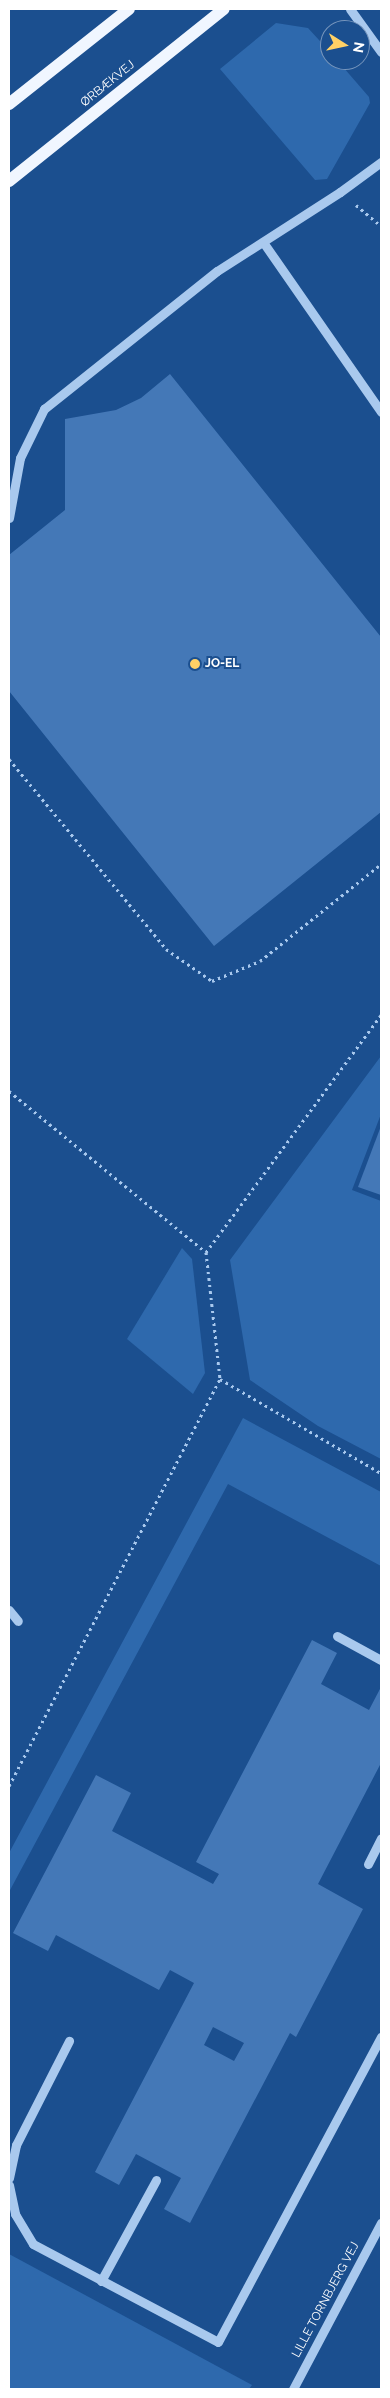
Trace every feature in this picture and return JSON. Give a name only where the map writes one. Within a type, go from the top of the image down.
[{"type":"main road","points":[[9,104],[129,9]]},
{"type":"main road","name":"ØRBÆKVEJ","points":[[9,182],[224,9]]},
{"type":"street","points":[[350,9],[381,52]]},
{"type":"street","points":[[9,518],[20,458],[44,409],[217,271],[340,192],[381,162]]},
{"type":"street","points":[[263,242],[381,412]]},
{"type":"street","points":[[9,1610],[18,1620]]},
{"type":"street","points":[[337,1636],[381,1660]]},
{"type":"street","points":[[368,1864],[381,1838]]},
{"type":"street","points":[[9,2186],[14,2214],[33,2244],[218,2342],[381,2037]]},
{"type":"street","points":[[9,2178],[16,2145],[69,2041]]},
{"type":"street","points":[[101,2281],[156,2180]]},
{"type":"street","name":"LILLE TORNBJERG VEJ","points":[[293,2389],[377,2240],[381,2223]]},
{"type":"path","points":[[340,192],[381,226]]},
{"type":"path","points":[[9,758],[166,949],[212,981],[260,961],[381,864]]},
{"type":"path","points":[[9,1786],[220,1379],[206,1252],[381,1015]]},
{"type":"path","points":[[9,1091],[206,1252]]},
{"type":"path","points":[[220,1379],[381,1473]]},
{"type":"shaded area","points":[[276,23],[308,28],[320,41],[320,70],[346,70],[369,97],[370,103],[327,179],[315,180],[220,69]]},
{"type":"shaded area","points":[[381,1056],[381,1114],[352,1190],[381,1201],[381,1459],[318,1426],[250,1380],[230,1260]]},
{"type":"shaded area","points":[[182,1248],[192,1259],[205,1373],[193,1394],[127,1339]]},
{"type":"shaded area","points":[[243,1418],[381,1492],[381,1566],[228,1484],[9,1892],[9,1853]]},
{"type":"shaded area","points":[[9,2254],[252,2385],[249,2389],[9,2389]]},
{"type":"building","name":"JO-EL","points":[[170,374],[381,637],[381,812],[214,946],[9,691],[9,555],[65,510],[65,419],[116,410],[141,398]]},
{"type":"building","points":[[381,1126],[381,1195],[358,1187]]},
{"type":"building","points":[[312,1640],[337,1653],[321,1684],[369,1710],[381,1687],[381,1763],[318,1884],[363,1909],[296,2037],[290,2033],[190,2223],[164,2209],[181,2178],[136,2154],[119,2185],[95,2172],[194,1983],[170,1970],[159,1990],[56,1935],[48,1951],[13,1933],[96,1775],[131,1793],[112,1831],[213,1884],[219,1874],[196,1862]],"holes":[[[213,2027],[244,2043],[234,2061],[204,2045]]]},
{"type":"place","name":"JO-EL","points":[[195,664]]}]
